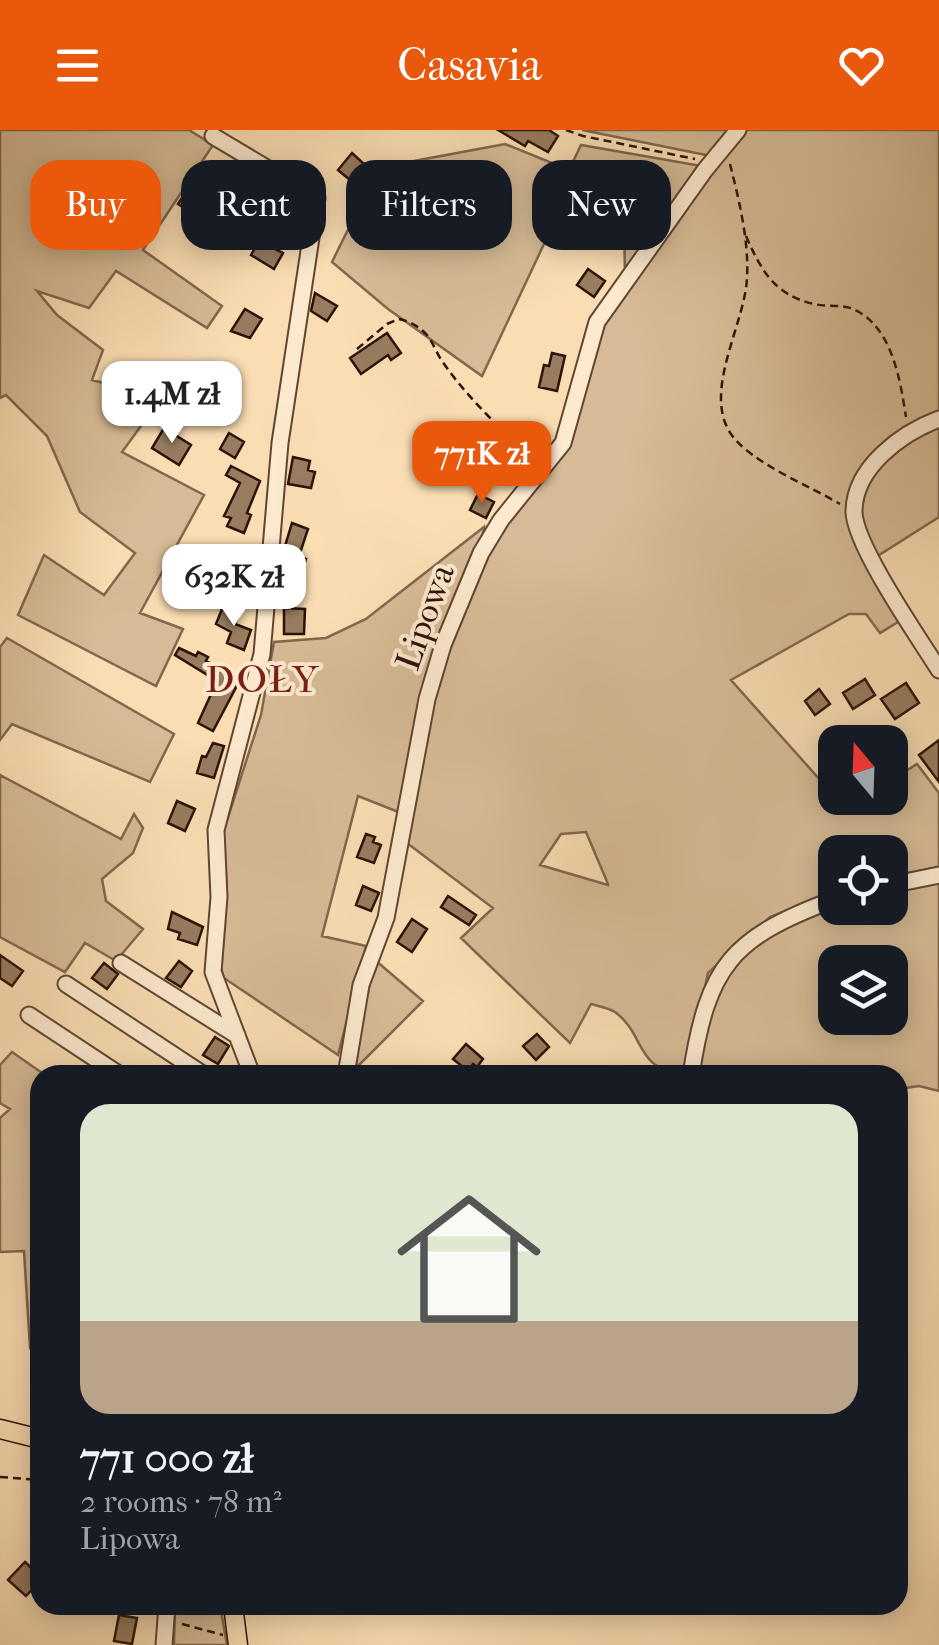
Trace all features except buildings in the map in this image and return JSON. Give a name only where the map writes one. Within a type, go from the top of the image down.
[{"type":"main road","points":[[0,1429],[30,1437]]},
{"type":"main road","points":[[233,1615],[234,1641]]},
{"type":"street","name":"Lipowa","points":[[348,1065],[361,985],[386,918],[418,737],[443,645],[481,552],[501,520],[563,443],[598,322],[738,130]]},
{"type":"street","points":[[213,136],[318,198],[280,443],[262,654],[216,830],[219,897],[213,972],[248,1065]]},
{"type":"street","points":[[939,419],[907,432],[878,461],[860,486],[854,512],[873,559],[939,670]]},
{"type":"street","points":[[908,881],[939,875]]},
{"type":"street","points":[[693,1065],[699,1022],[719,971],[746,944],[788,917],[818,906]]},
{"type":"street","points":[[120,964],[236,1034]]},
{"type":"street","points":[[66,984],[189,1065]]},
{"type":"street","points":[[29,1015],[105,1065]]},
{"type":"street","points":[[164,1645],[166,1615]]},
{"type":"path","points":[[566,130],[712,162]]},
{"type":"path","points":[[725,145],[743,230],[747,278],[721,386],[730,433],[750,452],[854,512]]},
{"type":"path","points":[[743,230],[762,271],[790,296],[815,304],[851,308],[876,325],[892,356],[907,432]]},
{"type":"path","points":[[357,349],[387,324],[408,321],[424,333],[505,434],[545,468]]},
{"type":"path","points":[[0,1477],[30,1479]]},
{"type":"path","points":[[166,1624],[202,1627],[234,1641]]},
{"type":"shaded area","points":[[0,130],[189,130],[213,145],[203,160],[181,160],[181,193],[161,223],[161,160],[30,160],[30,250],[143,250],[222,306],[207,328],[116,271],[89,308],[37,291],[57,315],[103,350],[92,380],[120,387],[177,382],[214,398],[146,419],[122,452],[204,495],[140,613],[183,629],[156,686],[18,615],[44,555],[104,595],[135,553],[80,512],[47,436],[6,395],[0,398]]},
{"type":"shaded area","points":[[582,130],[939,130],[939,517],[873,559],[906,617],[880,633],[866,614],[849,614],[731,680],[818,778],[818,815],[908,815],[908,770],[917,764],[939,793],[939,867],[908,873],[908,835],[818,835],[818,899],[770,917],[708,973],[688,1065],[656,1065],[625,1021],[603,1007],[591,1004],[570,1043],[461,938],[493,908],[407,843],[401,813],[358,796],[322,936],[366,946],[338,1055],[224,978],[218,959],[222,836],[261,715],[274,642],[326,638],[366,619],[484,527],[456,597],[560,442],[586,334],[625,275],[625,250],[671,250],[671,161],[701,166],[711,156]],"holes":[[[586,832],[608,885],[540,865],[561,834]]]},
{"type":"shaded area","points":[[505,144],[544,160],[532,160],[532,250],[541,250],[482,376],[388,309],[332,262],[346,234],[346,250],[512,250],[512,160],[419,160]]},
{"type":"shaded area","points":[[581,145],[667,160],[574,160]]},
{"type":"shaded area","points":[[7,638],[174,734],[150,782],[12,724],[0,740],[0,647]]},
{"type":"shaded area","points":[[0,775],[121,839],[134,814],[143,828],[133,853],[102,879],[106,901],[143,929],[116,961],[85,943],[65,972],[0,937]]},
{"type":"shaded area","points":[[939,875],[939,1091],[908,1088],[908,1065],[694,1065],[700,1022],[746,944],[818,908],[818,925],[908,925],[908,881]]},
{"type":"shaded area","points":[[375,960],[423,1001],[359,1065],[352,1065]]},
{"type":"shaded area","points":[[12,1052],[31,1065],[30,1348],[24,1251],[0,1252],[0,1118],[10,1109],[0,1103],[0,1065]]},
{"type":"shaded area","points":[[175,1615],[222,1615],[227,1645],[174,1645]]},
{"type":"district","name":"DOŁY","points":[[263,679]]}]
